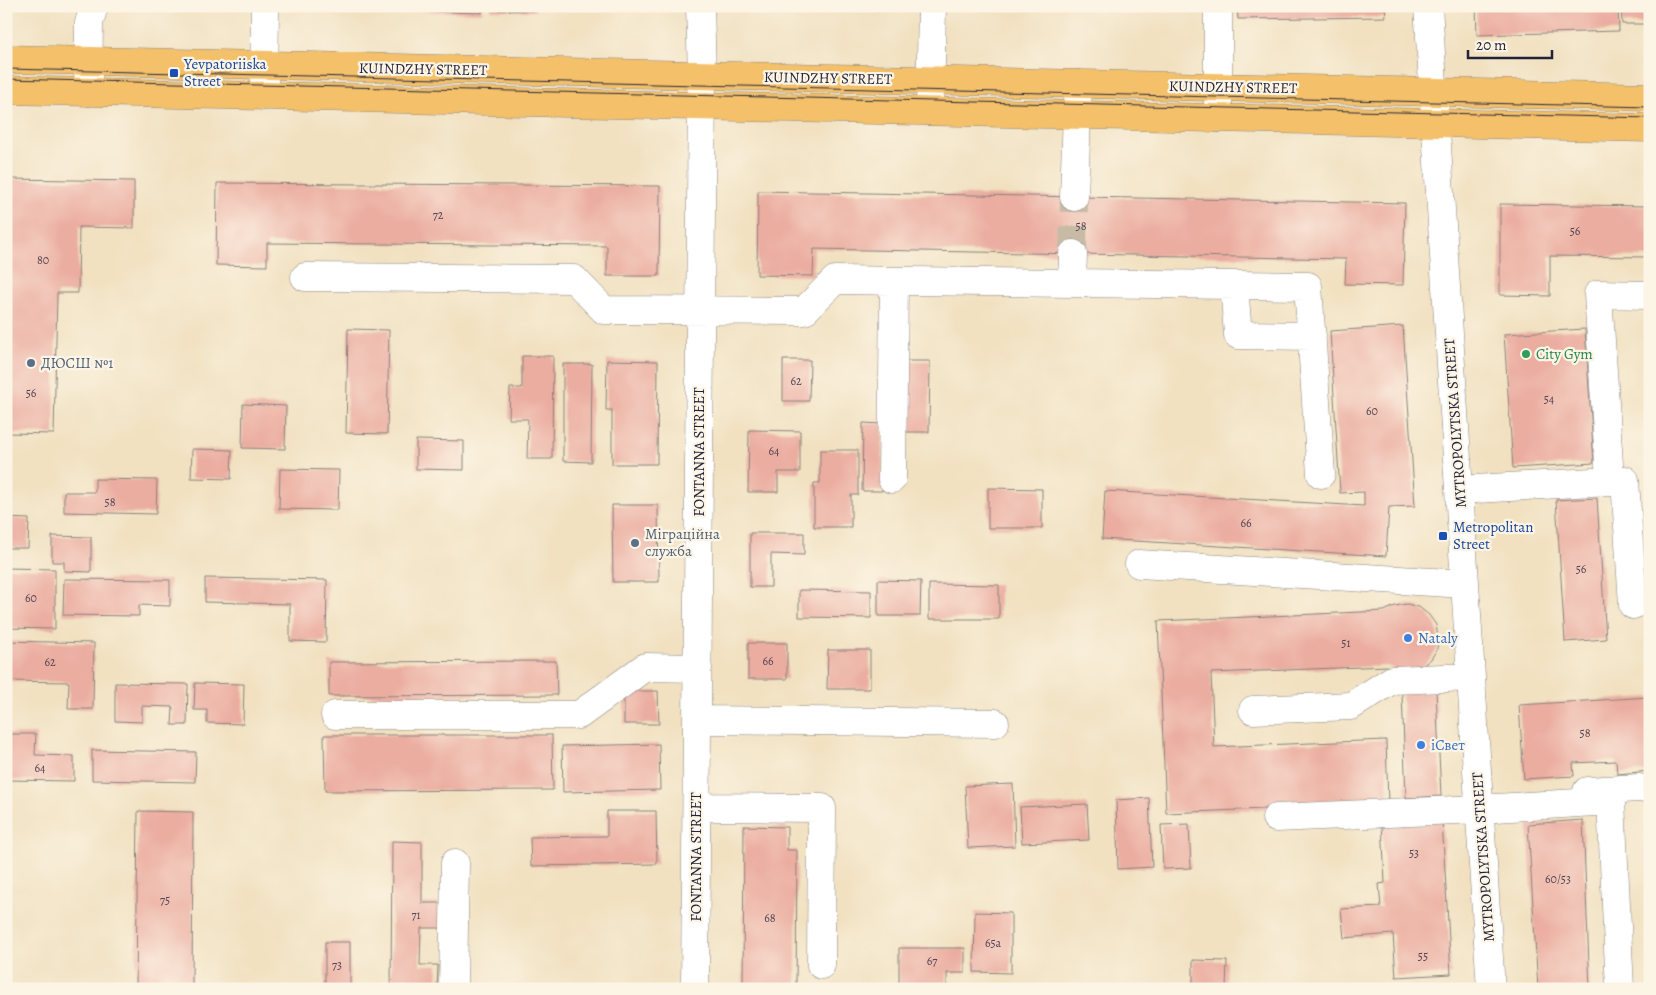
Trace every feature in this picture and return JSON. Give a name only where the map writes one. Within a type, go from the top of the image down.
[{"type":"main road","name":"KUINDZHY STREET","points":[[6,59],[1650,97]]},
{"type":"main road","name":"KUINDZHY STREET","points":[[6,90],[1650,128]]},
{"type":"street","points":[[88,92],[89,23],[94,6]]},
{"type":"street","points":[[264,96],[265,6]]},
{"type":"street","name":"FONTANNA STREET","points":[[695,989],[702,106],[700,6]]},
{"type":"street","points":[[930,111],[932,6]]},
{"type":"street","points":[[1218,6],[1218,118]]},
{"type":"street","name":"MYTROPOLYTSKA STREET","points":[[1428,6],[1491,989]]},
{"type":"street","points":[[1074,197],[1078,84]]},
{"type":"street","points":[[1072,283],[1073,254]]},
{"type":"street","points":[[305,277],[574,279],[604,310],[804,311],[835,280],[1308,286],[1321,474]]},
{"type":"street","points":[[892,479],[894,281]]},
{"type":"street","points":[[1234,285],[1238,335],[1312,336]]},
{"type":"street","points":[[1610,480],[1598,294],[1650,295]]},
{"type":"street","points":[[1459,490],[1625,480],[1633,605]]},
{"type":"street","points":[[1139,564],[1465,584]]},
{"type":"street","points":[[335,715],[579,715],[645,667],[698,668]]},
{"type":"street","points":[[1253,710],[1351,706],[1392,680],[1471,677]]},
{"type":"street","points":[[697,720],[995,724]]},
{"type":"street","points":[[1276,818],[1479,804],[1639,788]]},
{"type":"street","points":[[1479,804],[1611,801],[1620,989]]},
{"type":"street","points":[[697,807],[822,808],[821,965]]},
{"type":"street","points":[[453,989],[454,862]]},
{"type":"building","points":[[358,6],[391,6],[391,9],[358,8]]},
{"type":"building","points":[[423,6],[482,6],[482,13],[423,11]]},
{"type":"building","points":[[491,6],[536,6],[536,11],[491,10]]},
{"type":"building","points":[[753,6],[911,6],[911,10],[753,10]]},
{"type":"building","points":[[1237,6],[1385,6],[1386,17],[1238,19]]},
{"type":"building","points":[[1476,6],[1618,6],[1619,31],[1477,35]]},
{"type":"building","points":[[1621,6],[1650,6],[1650,24],[1622,24]]},
{"type":"building","points":[[9,179],[134,181],[134,228],[79,227],[78,293],[57,293],[54,434],[6,433]]},
{"type":"building","points":[[217,183],[660,186],[659,276],[607,276],[607,246],[267,243],[267,266],[216,265]]},
{"type":"building","points":[[758,191],[1405,203],[1403,285],[1345,284],[1346,259],[814,249],[813,276],[757,275]]},
{"type":"building","points":[[1500,204],[1650,206],[1650,257],[1550,256],[1550,296],[1500,295]]},
{"type":"building","points":[[1403,326],[1415,506],[1389,507],[1386,556],[1102,539],[1105,491],[1364,506],[1364,492],[1340,493],[1330,331]]},
{"type":"building","points":[[348,329],[389,330],[387,434],[346,433]]},
{"type":"building","points":[[1585,329],[1594,463],[1513,468],[1504,334]]},
{"type":"building","points":[[522,356],[553,356],[552,459],[527,459],[528,419],[509,419],[510,388],[522,388]]},
{"type":"building","points":[[607,360],[658,361],[657,464],[612,464],[612,410],[606,410]]},
{"type":"building","points":[[783,360],[810,360],[809,401],[783,401]]},
{"type":"building","points":[[905,361],[930,361],[929,432],[904,432]]},
{"type":"building","points":[[563,364],[592,364],[591,462],[563,461]]},
{"type":"building","points":[[243,404],[286,406],[285,449],[242,448]]},
{"type":"building","points":[[863,423],[883,424],[882,491],[862,491]]},
{"type":"building","points":[[749,430],[800,431],[800,472],[778,472],[778,492],[748,492]]},
{"type":"building","points":[[416,440],[464,441],[464,470],[416,469]]},
{"type":"building","points":[[192,449],[232,450],[231,479],[191,478]]},
{"type":"building","points":[[820,450],[858,450],[858,495],[851,495],[851,527],[814,527],[814,483],[820,483]]},
{"type":"building","points":[[280,469],[339,470],[338,510],[279,509]]},
{"type":"building","points":[[95,479],[157,480],[156,514],[64,512],[64,492],[95,492]]},
{"type":"building","points":[[988,488],[1042,489],[1042,528],[988,528]]},
{"type":"building","points":[[1597,498],[1606,639],[1565,642],[1556,500]]},
{"type":"building","points":[[612,505],[658,505],[659,582],[613,582]]},
{"type":"building","points":[[6,518],[29,519],[28,548],[6,548]]},
{"type":"building","points":[[750,533],[804,533],[804,555],[771,554],[771,587],[750,587]]},
{"type":"building","points":[[52,536],[91,537],[91,572],[64,571],[64,562],[52,562]]},
{"type":"building","points":[[6,568],[55,569],[55,629],[6,628]]},
{"type":"building","points":[[205,578],[327,580],[326,642],[290,641],[290,604],[205,602]]},
{"type":"building","points":[[64,579],[170,580],[170,606],[139,605],[139,616],[63,615]]},
{"type":"building","points":[[878,580],[921,581],[920,616],[878,616]]},
{"type":"building","points":[[929,584],[999,585],[999,619],[929,619]]},
{"type":"building","points":[[799,590],[871,591],[871,618],[799,617]]},
{"type":"building","points":[[1407,604],[1419,607],[1429,615],[1436,625],[1437,649],[1431,659],[1421,667],[1398,671],[1387,666],[1211,673],[1214,747],[1386,740],[1388,804],[1166,813],[1158,621],[1384,611],[1395,606]]},
{"type":"building","points":[[6,641],[94,643],[93,709],[68,709],[69,682],[6,681]]},
{"type":"building","points":[[748,643],[787,643],[787,679],[748,679]]},
{"type":"building","points":[[828,650],[870,650],[870,689],[827,689]]},
{"type":"building","points":[[556,661],[557,695],[329,696],[329,662]]},
{"type":"building","points":[[115,683],[188,684],[187,725],[172,725],[173,707],[142,706],[142,722],[115,721]]},
{"type":"building","points":[[195,683],[244,684],[243,724],[207,723],[207,710],[194,710]]},
{"type":"building","points":[[624,691],[658,691],[659,724],[624,724]]},
{"type":"building","points":[[1436,691],[1441,796],[1406,798],[1402,693]]},
{"type":"building","points":[[1650,697],[1650,771],[1617,774],[1616,761],[1573,763],[1574,776],[1524,779],[1519,705]]},
{"type":"building","points":[[6,734],[36,734],[35,755],[74,756],[74,781],[6,780]]},
{"type":"building","points":[[324,735],[552,735],[553,790],[325,791]]},
{"type":"building","points":[[659,744],[660,790],[563,792],[562,746]]},
{"type":"building","points":[[92,750],[196,752],[195,782],[92,780]]},
{"type":"building","points":[[1013,784],[1015,846],[968,848],[965,786]]},
{"type":"building","points":[[1149,798],[1152,867],[1118,869],[1116,800]]},
{"type":"building","points":[[1087,804],[1089,840],[1022,843],[1020,807]]},
{"type":"building","points":[[138,811],[193,812],[192,989],[136,989]]},
{"type":"building","points":[[607,811],[656,811],[657,864],[531,866],[530,837],[607,836]]},
{"type":"building","points":[[1442,820],[1451,974],[1396,977],[1393,934],[1344,938],[1341,909],[1381,907],[1379,884],[1385,883],[1382,823]]},
{"type":"building","points":[[1583,820],[1590,989],[1538,989],[1528,824]]},
{"type":"building","points":[[1189,824],[1191,868],[1163,869],[1161,825]]},
{"type":"building","points":[[744,826],[787,827],[787,850],[797,850],[796,989],[736,989],[736,986],[743,986]]},
{"type":"building","points":[[392,841],[422,842],[422,903],[441,903],[441,928],[421,928],[420,965],[438,965],[437,989],[391,989]]},
{"type":"building","points":[[975,912],[1011,913],[1011,973],[974,972]]},
{"type":"building","points":[[325,942],[350,942],[350,989],[325,989]]},
{"type":"building","points":[[899,948],[965,948],[965,973],[947,973],[947,989],[899,988]]},
{"type":"building","points":[[1193,960],[1227,961],[1226,989],[1193,989]]},
{"type":"tunnel","points":[[1073,254],[1074,197]]},
{"type":"tram line","points":[[6,69],[1650,107]]},
{"type":"tram line","points":[[6,79],[1650,118]]},
{"type":"place","name":"Yevpatoriiska Street","points":[[174,73]]},
{"type":"place","name":"City Gym","points":[[1526,354]]},
{"type":"place","name":"ДЮСШ №1","points":[[31,363]]},
{"type":"place","name":"Metropolitan Street","points":[[1443,536]]},
{"type":"place","name":"Міграційна служба","points":[[635,543]]},
{"type":"place","name":"Nataly","points":[[1408,638]]},
{"type":"place","name":"iСвет","points":[[1421,745]]}]
